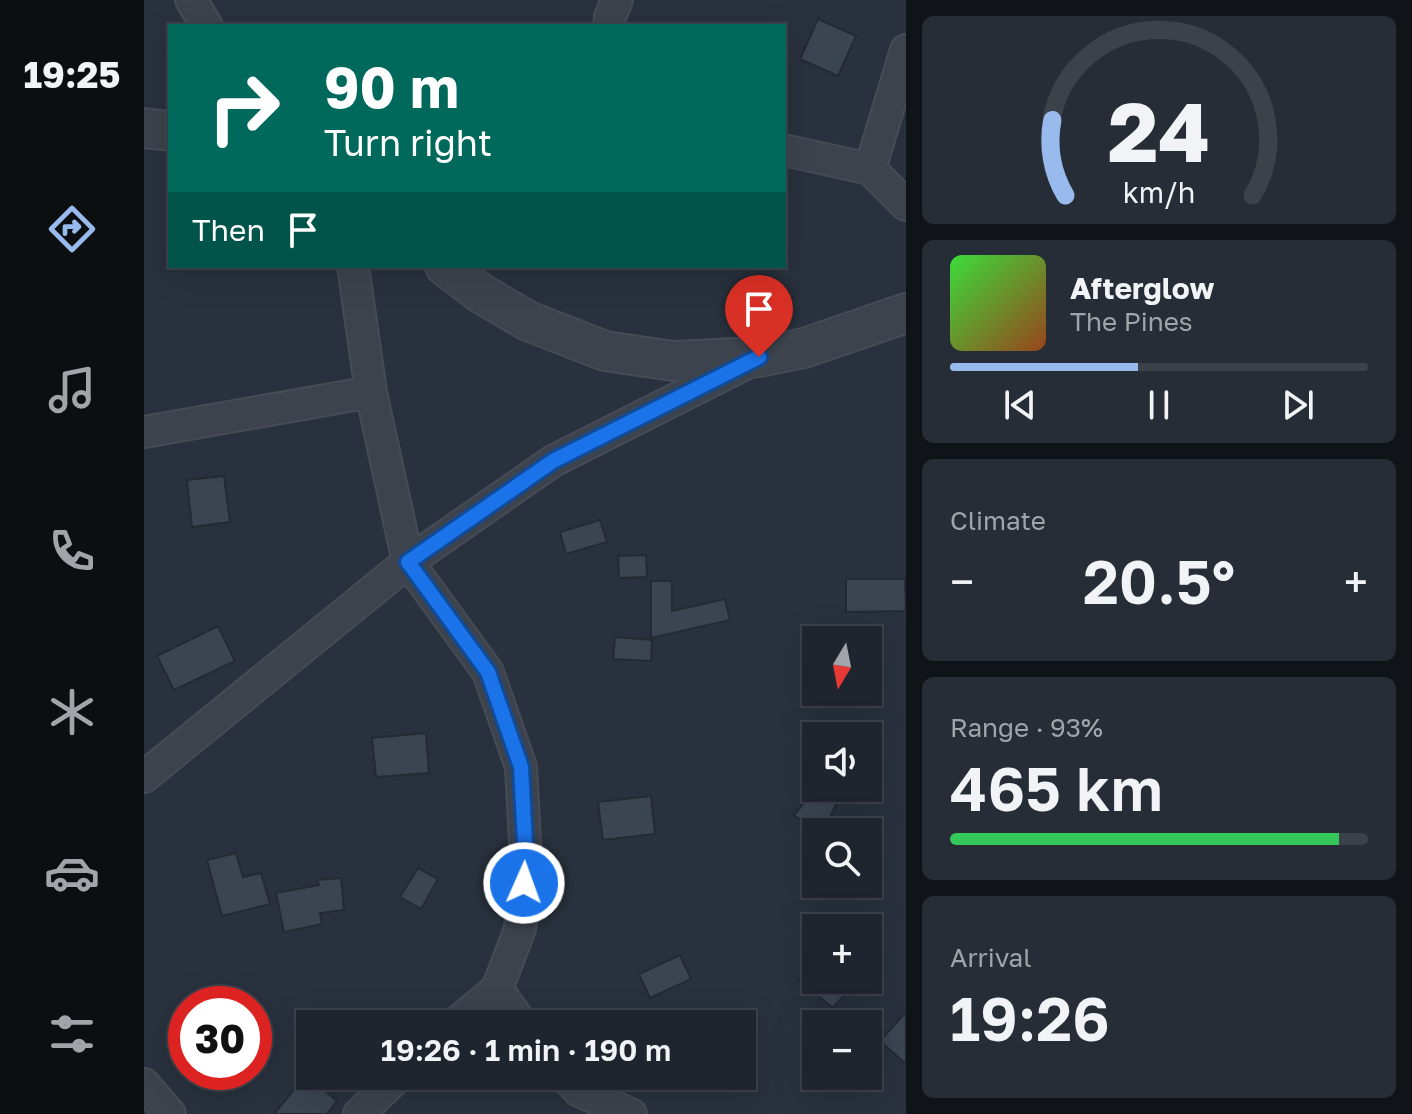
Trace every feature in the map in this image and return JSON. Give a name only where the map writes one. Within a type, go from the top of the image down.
[{"type":"street","points":[[191,0],[206,24]]},
{"type":"street","points":[[609,24],[617,0]]},
{"type":"street","points":[[870,169],[906,50]]},
{"type":"street","points":[[144,128],[168,131]]},
{"type":"street","points":[[786,150],[870,169],[906,205]]},
{"type":"street","points":[[353,268],[371,392],[408,562],[488,672],[521,767],[526,861],[520,929],[497,989],[472,1010]]},
{"type":"street","points":[[448,268],[482,294],[528,321],[605,351],[673,361],[759,357],[804,348],[906,313]]},
{"type":"street","points":[[144,777],[408,562],[553,461],[759,357]]},
{"type":"street","points":[[144,432],[371,392]]},
{"type":"street","points":[[497,989],[512,1010]]},
{"type":"street","points":[[144,1084],[170,1114]]},
{"type":"street","points":[[359,1114],[384,1090]]},
{"type":"street","points":[[578,1090],[631,1114]]},
{"type":"building","points":[[818,19],[856,36],[838,76],[800,59]]},
{"type":"building","points":[[224,476],[230,522],[192,527],[187,480]]},
{"type":"building","points":[[600,520],[607,542],[566,554],[560,532]]},
{"type":"building","points":[[646,555],[647,577],[619,578],[618,556]]},
{"type":"building","points":[[846,579],[905,579],[906,611],[846,612]]},
{"type":"building","points":[[651,581],[672,581],[672,611],[725,599],[730,620],[651,638]]},
{"type":"building","points":[[218,626],[235,661],[174,690],[157,656]]},
{"type":"building","points":[[615,637],[652,640],[651,661],[613,659]]},
{"type":"building","points":[[426,733],[429,773],[376,777],[372,738]]},
{"type":"building","points":[[651,796],[655,834],[603,840],[598,802]]},
{"type":"building","points":[[805,802],[837,802],[831,815],[835,818],[802,818],[802,821],[794,815]]},
{"type":"building","points":[[236,853],[243,877],[261,873],[270,904],[222,916],[207,860]]},
{"type":"building","points":[[418,868],[438,879],[421,909],[400,897]]},
{"type":"building","points":[[341,878],[344,910],[320,913],[322,924],[284,932],[276,893],[319,885],[317,880]]},
{"type":"building","points":[[680,955],[691,979],[650,998],[639,974]]},
{"type":"building","points":[[816,994],[845,994],[833,1008]]},
{"type":"building","points":[[906,1012],[906,1064],[882,1043],[882,1039]]},
{"type":"building","points":[[296,1087],[296,1090],[324,1090],[337,1101],[327,1114],[274,1114]]},
{"type":"route","points":[[524,883],[526,861],[521,767],[488,672],[408,562],[553,461],[759,357]]}]
